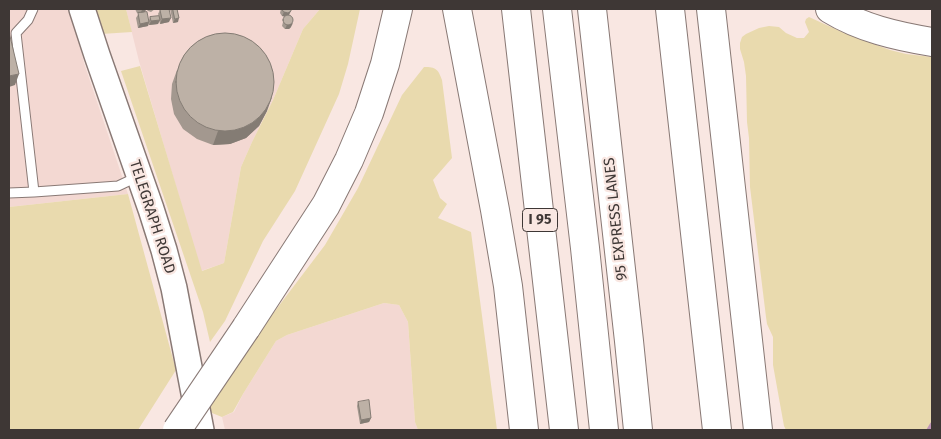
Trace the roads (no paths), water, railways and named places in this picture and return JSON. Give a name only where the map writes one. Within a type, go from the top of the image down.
[{"type":"highway","points":[[176,430],[246,328],[326,205],[370,113],[385,64],[398,9]]},
{"type":"highway","points":[[457,9],[508,286],[524,430]]},
{"type":"highway","name":"I 95","points":[[516,9],[564,430]]},
{"type":"highway","points":[[557,9],[604,430]]},
{"type":"highway","name":"95 EXPRESS LANES","points":[[592,9],[630,341],[638,430]]},
{"type":"highway","points":[[670,9],[717,430]]},
{"type":"highway","points":[[711,9],[758,430]]},
{"type":"highway","points":[[830,9],[866,27],[895,36],[932,42]]},
{"type":"street","name":"TELEGRAPH ROAD","points":[[82,9],[164,250],[174,288],[200,430]]},
{"type":"lane","points":[[33,9],[28,20],[16,33],[34,192]]},
{"type":"lane","points":[[9,193],[118,186],[140,176]]},
{"type":"waterway","points":[[929,430],[932,425]]}]
